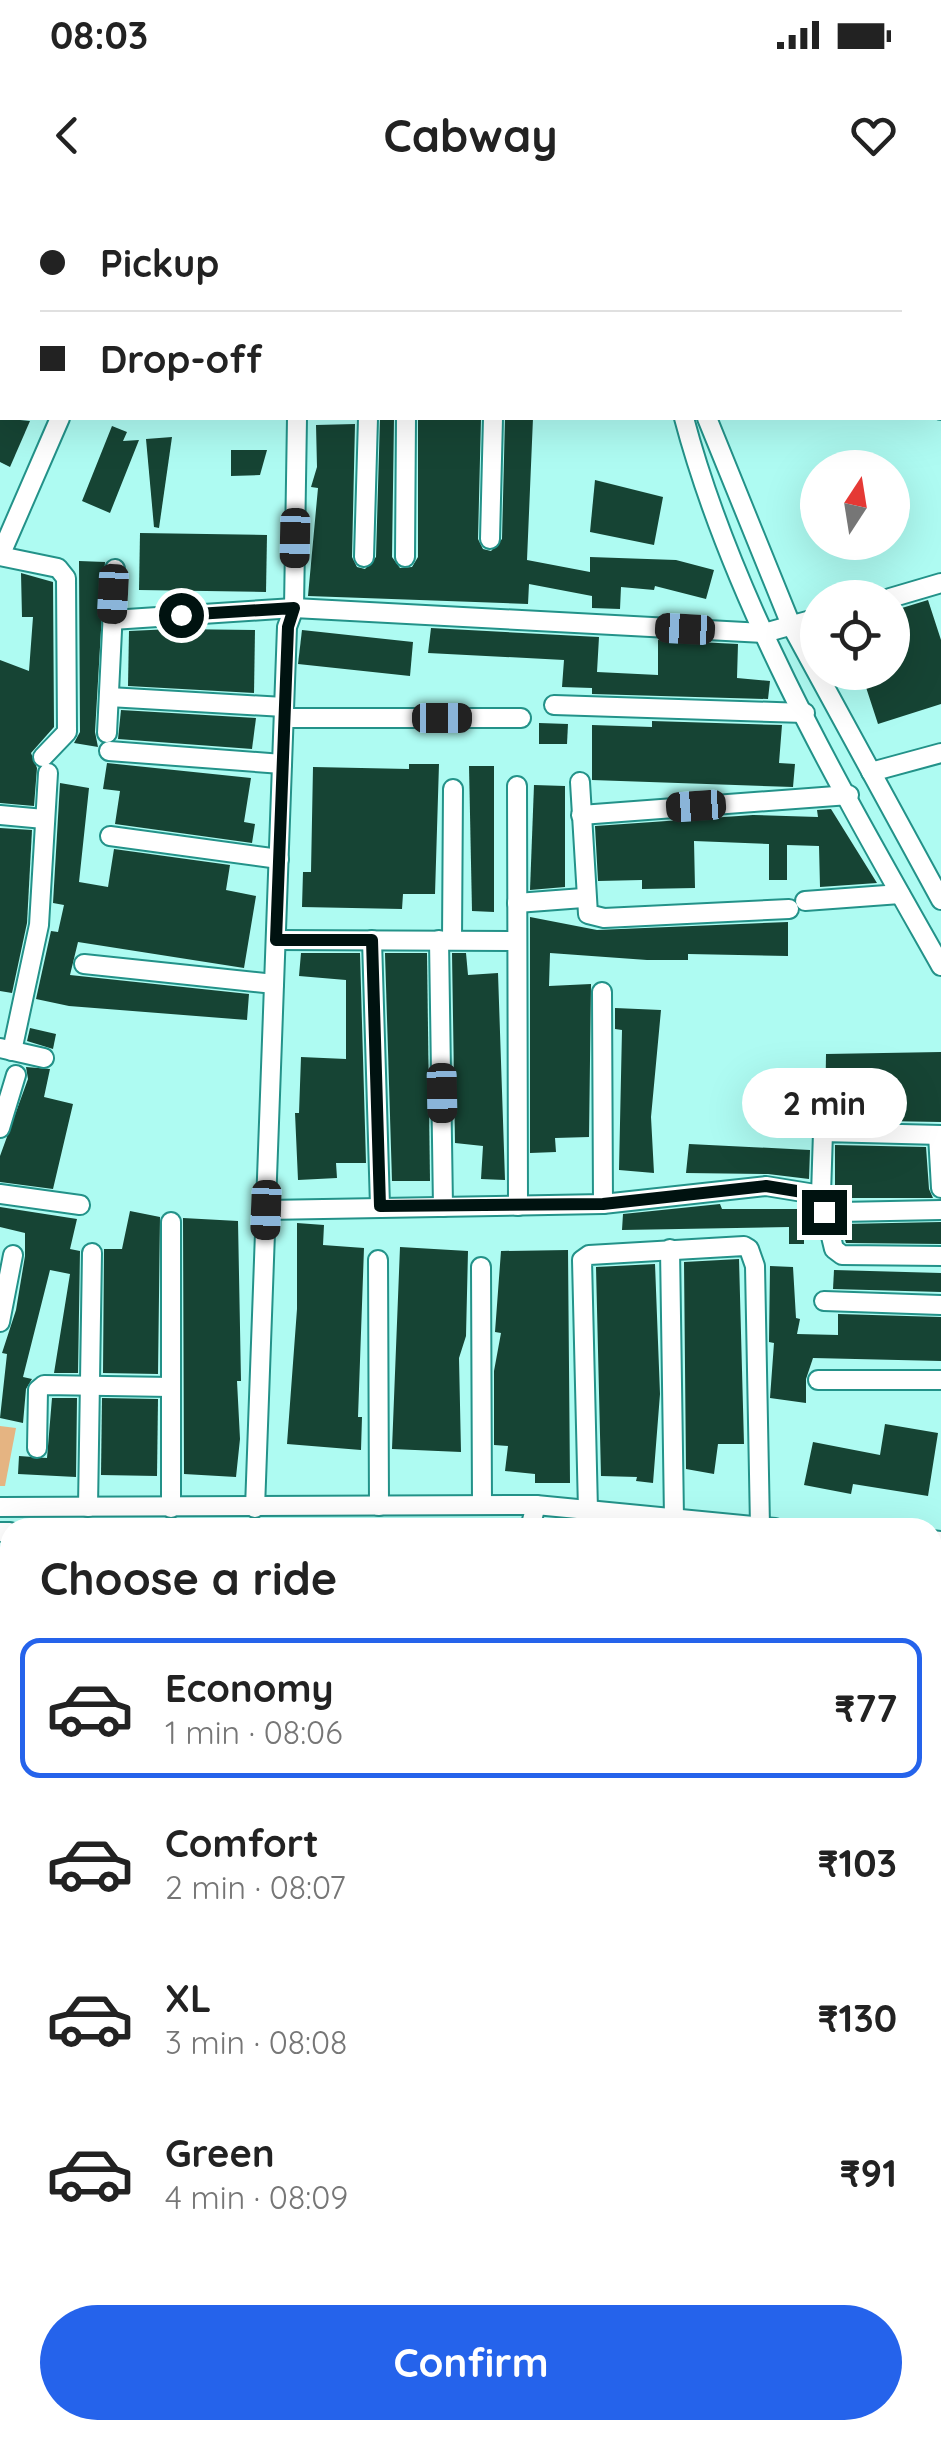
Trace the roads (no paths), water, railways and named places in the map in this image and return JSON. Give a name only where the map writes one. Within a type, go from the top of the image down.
[{"type":"street","points":[[44,1058],[6,1049],[40,925],[45,765],[67,732],[66,578],[58,568],[0,556],[59,420]]},
{"type":"street","points":[[260,1515],[266,1210],[284,712],[288,627],[294,608],[297,420]]},
{"type":"street","points":[[364,557],[368,420]]},
{"type":"street","points":[[405,557],[406,420]]},
{"type":"street","points":[[490,539],[493,420]]},
{"type":"street","points":[[685,420],[701,484],[764,633],[941,966]]},
{"type":"street","points":[[708,420],[791,625],[871,772],[932,864],[941,900]]},
{"type":"street","points":[[114,569],[108,742],[282,764]]},
{"type":"street","points":[[910,592],[941,583]]},
{"type":"street","points":[[112,620],[294,608],[764,633],[800,623]]},
{"type":"street","points":[[108,697],[284,712],[521,718]]},
{"type":"street","points":[[554,704],[805,713]]},
{"type":"street","points":[[871,772],[941,753]]},
{"type":"street","points":[[580,782],[584,898],[588,914],[596,917],[797,905],[900,894]]},
{"type":"street","points":[[518,786],[518,1206]]},
{"type":"street","points":[[443,1207],[446,940],[453,789]]},
{"type":"street","points":[[581,815],[848,795]]},
{"type":"street","points":[[0,816],[44,819]]},
{"type":"street","points":[[110,836],[279,859]]},
{"type":"street","points":[[517,903],[584,898]]},
{"type":"street","points":[[276,940],[518,940]]},
{"type":"street","points":[[372,940],[380,1206]]},
{"type":"street","points":[[84,964],[274,984]]},
{"type":"street","points":[[602,992],[603,1204]]},
{"type":"street","points":[[0,1128],[16,1075]]},
{"type":"street","points":[[941,1188],[939,1135],[823,1132],[821,1195],[834,1249],[842,1255],[941,1256]]},
{"type":"street","points":[[266,1210],[603,1204],[766,1186],[821,1195]]},
{"type":"street","points":[[0,1194],[80,1205]]},
{"type":"street","points":[[839,1212],[941,1210]]},
{"type":"street","points":[[170,1508],[171,1222]]},
{"type":"street","points":[[588,1510],[582,1260],[589,1256],[670,1248],[744,1246],[753,1256],[768,1518]]},
{"type":"street","points":[[0,1506],[170,1508],[260,1515],[379,1506],[482,1504],[674,1518],[670,1248]]},
{"type":"street","points":[[88,1507],[92,1253]]},
{"type":"street","points":[[0,1322],[13,1256]]},
{"type":"street","points":[[378,1260],[379,1506]]},
{"type":"street","points":[[481,1267],[482,1504]]},
{"type":"street","points":[[824,1301],[941,1305]]},
{"type":"street","points":[[818,1380],[941,1380]]},
{"type":"street","points":[[37,1448],[38,1390],[44,1385],[171,1387]]},
{"type":"street","points":[[533,1518],[536,1505]]}]
